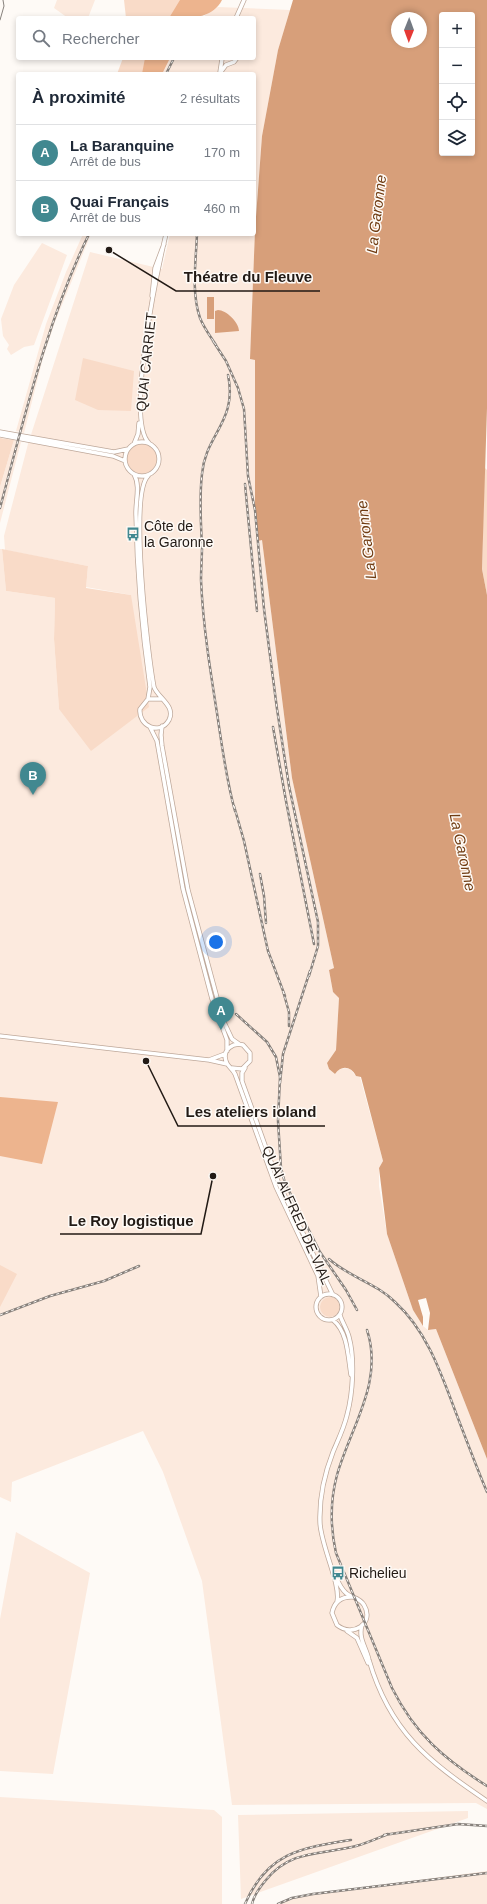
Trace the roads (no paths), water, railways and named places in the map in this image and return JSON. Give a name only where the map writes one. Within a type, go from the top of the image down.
[{"type":"main road","points":[[237,16],[244,0]]},
{"type":"main road","points":[[219,72],[222,60]]},
{"type":"main road","points":[[224,60],[229,64]]},
{"type":"main road","points":[[221,72],[236,60]]},
{"type":"main road","name":"QUAI CARRIET","points":[[134,444],[138,434],[140,420],[140,388],[166,236]]},
{"type":"main road","name":"QUAI CARRIET","points":[[140,420],[144,436],[149,443]]},
{"type":"main road","points":[[0,432],[114,452],[128,450]]},
{"type":"main road","points":[[0,435],[113,456],[125,461]]},
{"type":"main road","points":[[0,1036],[209,1060],[227,1064],[232,1068],[239,1070],[246,1067],[250,1061],[250,1053],[246,1047],[232,1039],[223,1020],[188,890],[162,746],[162,726],[168,720],[170,712],[168,704],[161,699],[154,687],[144,603],[140,515],[142,486],[148,476],[156,470],[160,460],[157,450],[149,443],[139,442],[134,444],[128,450],[125,461],[126,467],[138,476],[148,476]]},
{"type":"main road","points":[[134,474],[138,484],[136,516],[139,587],[150,687],[148,699],[142,705],[140,713],[143,722],[150,727],[156,737],[183,889],[212,999],[227,1040],[227,1064]]},
{"type":"main road","points":[[148,699],[161,699]]},
{"type":"main road","points":[[150,727],[162,726]]},
{"type":"main road","points":[[209,1060],[226,1052],[232,1045],[240,1044]]},
{"type":"main road","name":"QUAI ALFRED DE VIAL","points":[[246,1067],[242,1073],[242,1081],[274,1172],[333,1295]]},
{"type":"main road","name":"QUAI ALFRED DE VIAL","points":[[232,1068],[276,1187],[318,1276],[322,1297]]},
{"type":"main road","points":[[333,1295],[341,1302],[342,1309],[340,1315],[333,1320],[326,1320],[318,1314],[316,1304],[322,1297],[333,1295]]},
{"type":"main road","points":[[340,1315],[349,1335],[353,1370],[348,1415],[326,1472],[320,1502],[321,1534],[338,1591],[337,1602],[332,1613],[334,1621],[341,1629],[347,1630],[355,1630],[362,1625]]},
{"type":"main road","points":[[333,1320],[339,1325],[345,1339],[351,1382]]},
{"type":"main road","points":[[330,1567],[342,1589],[350,1597]]},
{"type":"main road","points":[[337,1602],[343,1598],[350,1597],[358,1599],[364,1605],[366,1614],[362,1625],[361,1636],[371,1667]]},
{"type":"main road","points":[[347,1630],[357,1638],[389,1708],[410,1739],[436,1765],[487,1800]]},
{"type":"water","name":"La Garonne","points":[[293,0],[487,0],[487,408],[482,569],[487,595],[487,1459],[436,1329],[428,1330],[430,1313],[426,1298],[418,1300],[423,1317],[423,1326],[413,1310],[387,1234],[379,1168],[383,1161],[361,1077],[356,1076],[351,1070],[346,1068],[340,1069],[335,1074],[329,1069],[327,1063],[336,1050],[339,998],[333,992],[329,970],[334,968],[292,778],[262,540],[258,541],[255,510],[255,360],[250,359],[256,217],[262,136],[278,50]]},
{"type":"water","points":[[207,297],[214,297],[214,319],[207,319]]},
{"type":"water","points":[[218,310],[225,312],[232,317],[237,324],[239,331],[215,333],[215,311]]},
{"type":"tram line","points":[[0,20],[4,6],[3,0]]},
{"type":"railway","points":[[167,72],[173,60]]},
{"type":"railway","points":[[0,508],[28,403],[49,334],[74,267],[88,236]]},
{"type":"railway","points":[[197,236],[195,287],[197,308],[203,325],[216,345]]},
{"type":"railway","points":[[213,341],[226,361],[238,388],[244,409],[248,476],[255,510],[264,609],[277,709],[289,786],[318,922],[318,946],[309,976]]},
{"type":"railway","points":[[228,375],[230,391],[229,404],[225,416],[204,460],[202,474],[200,502],[202,547],[201,580],[203,614],[209,663],[224,762],[235,811]]},
{"type":"railway","points":[[245,484],[257,611]]},
{"type":"railway","points":[[273,727],[314,944]]},
{"type":"railway","points":[[234,806],[244,841],[268,951],[285,996]]},
{"type":"railway","points":[[260,874],[264,896],[266,923]]},
{"type":"railway","points":[[280,1083],[283,1054],[310,971]]},
{"type":"railway","points":[[283,991],[289,1012],[289,1026]]},
{"type":"railway","points":[[236,1014],[267,1042],[276,1057],[280,1077],[278,1121],[281,1168],[285,1183],[320,1252],[346,1290],[357,1310]]},
{"type":"railway","points":[[329,1259],[345,1271],[388,1295],[406,1313],[416,1326],[439,1368],[487,1492]]},
{"type":"railway","points":[[0,1315],[50,1296],[104,1281],[139,1266]]},
{"type":"railway","points":[[367,1330],[371,1349],[369,1386],[364,1404],[343,1457],[333,1494],[332,1523],[336,1553],[392,1688],[410,1719],[444,1755],[457,1766],[487,1786]]},
{"type":"railway","points":[[384,1835],[458,1824],[487,1826]]},
{"type":"railway","points":[[252,1904],[259,1888],[276,1870],[286,1863],[296,1858],[308,1855],[356,1846],[388,1834]]},
{"type":"railway","points":[[245,1904],[254,1887],[275,1863],[301,1850],[351,1840]]},
{"type":"railway","points":[[278,1904],[292,1898],[313,1894],[487,1873]]},
{"type":"place","name":"Théatre du Fleuve","points":[[109,250]]},
{"type":"place","name":"Côte de la Garonne","points":[[133,534]]},
{"type":"place","name":"Quai Français","points":[[33,795]]},
{"type":"place","name":"La Baranquine","points":[[221,1030]]},
{"type":"place","name":"Les ateliers ioland","points":[[146,1061]]},
{"type":"place","name":"Le Roy logistique","points":[[213,1176]]},
{"type":"place","name":"Richelieu","points":[[338,1573]]}]
